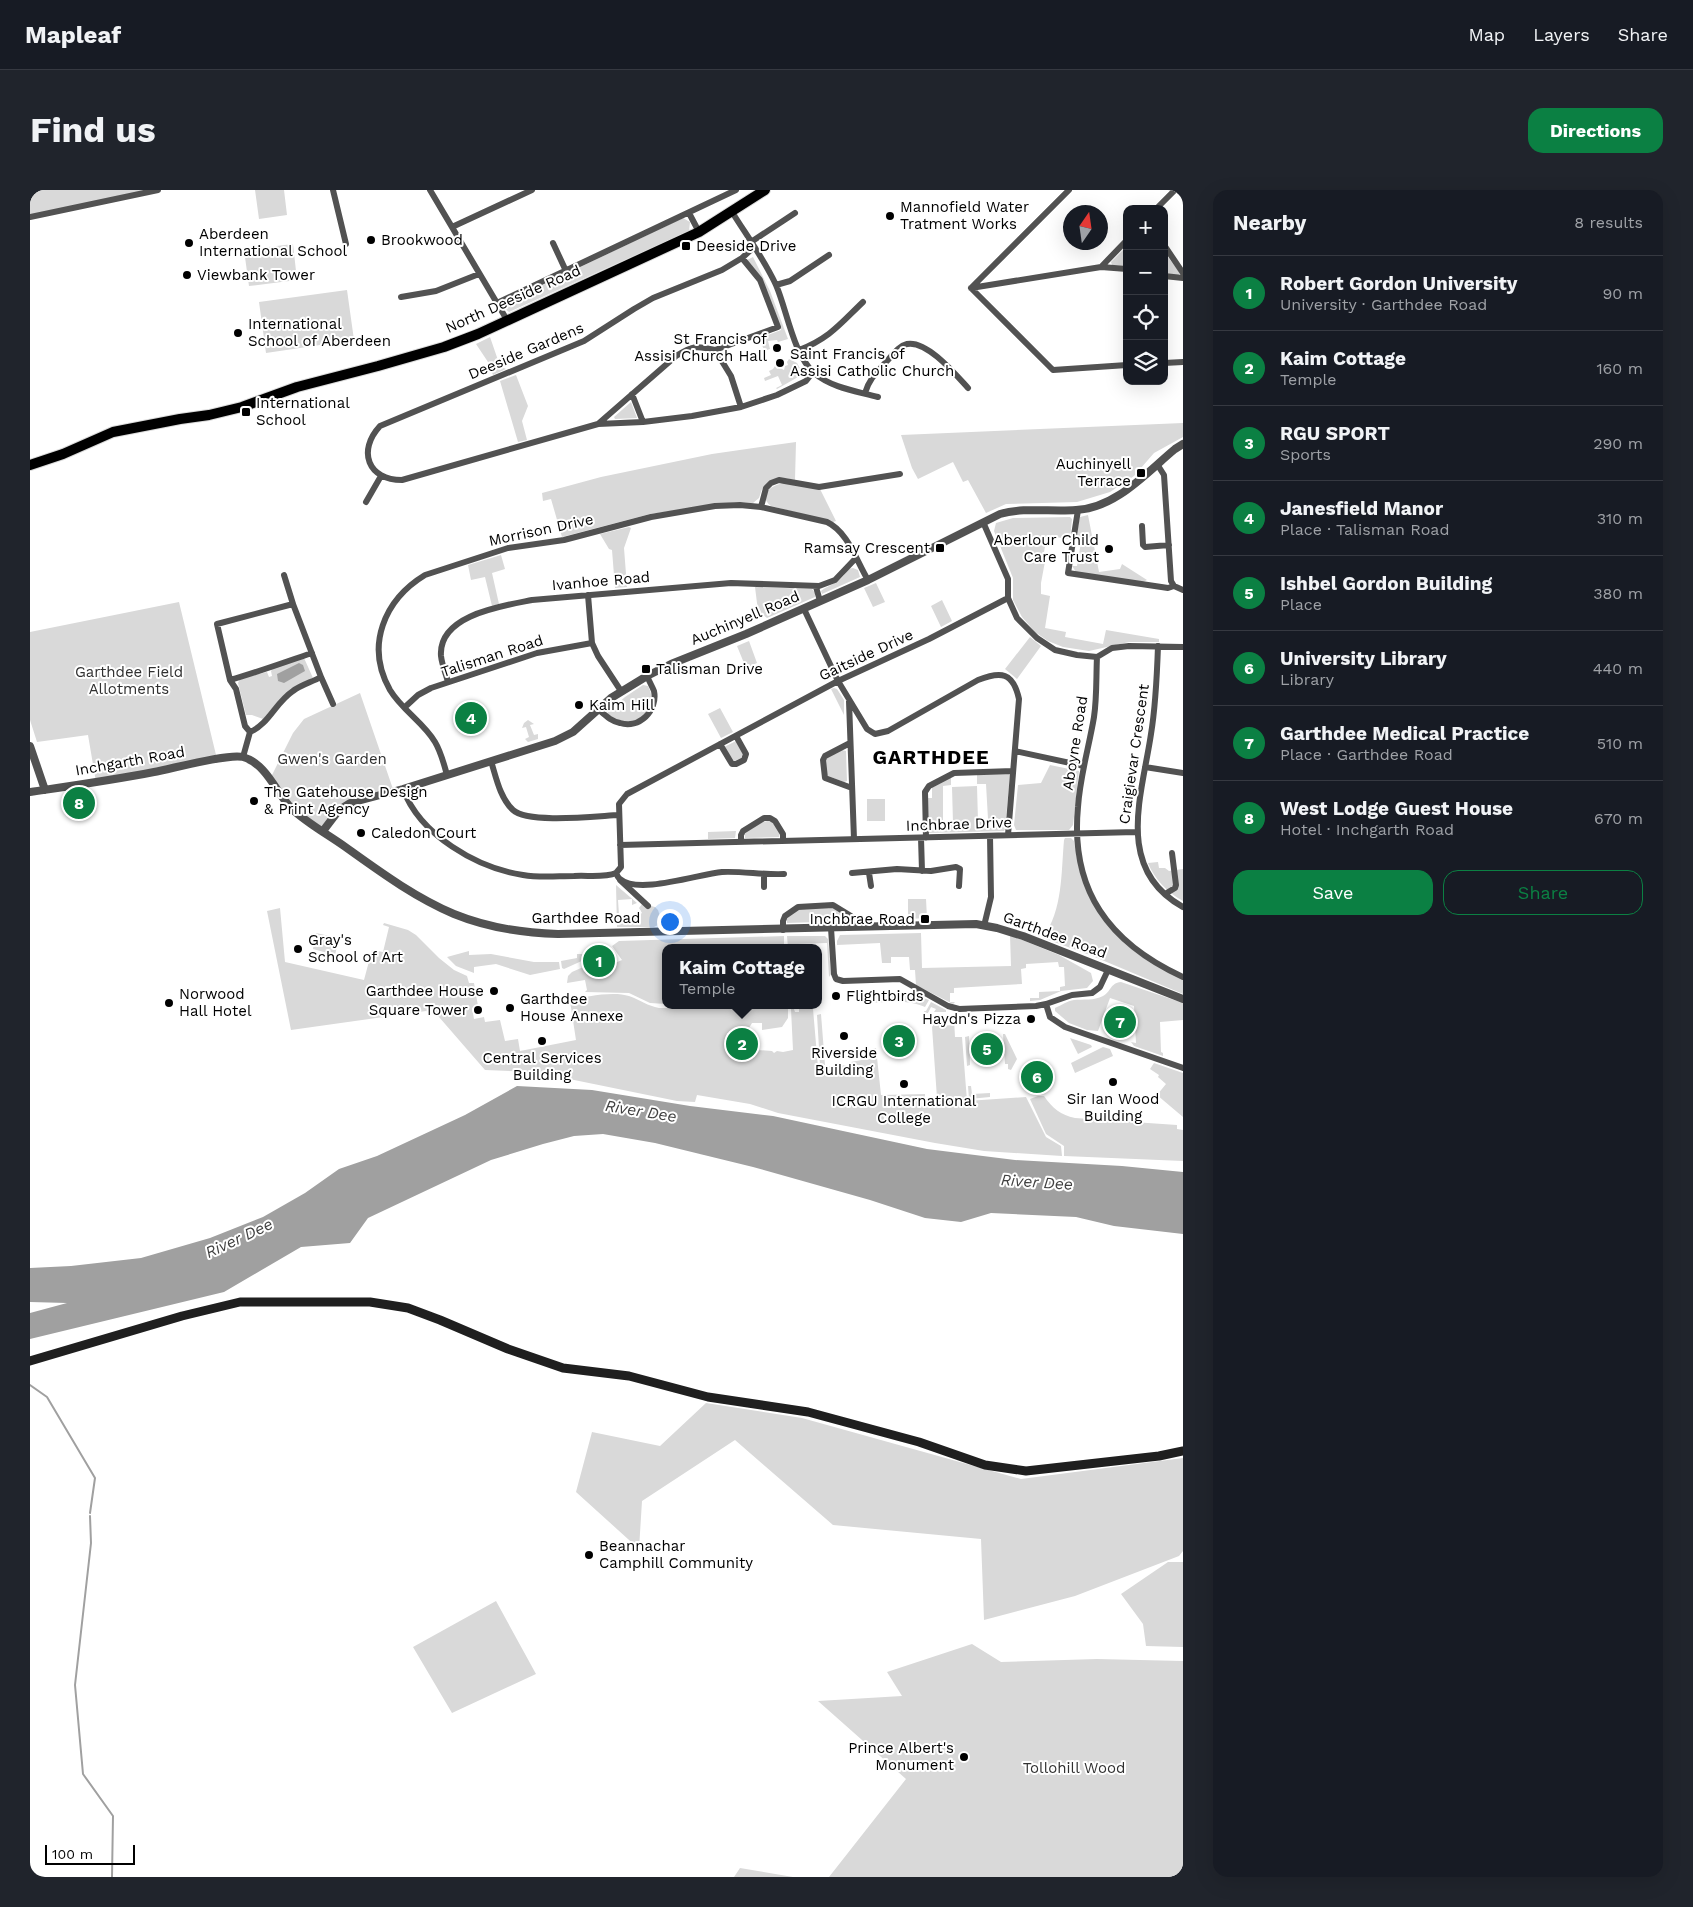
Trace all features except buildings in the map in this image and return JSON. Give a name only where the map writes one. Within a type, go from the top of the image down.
[{"type":"main road","name":"North Deeside Road","points":[[30,465],[63,454],[114,432],[209,415],[242,407],[297,387],[345,376],[435,350],[478,334],[699,232],[765,190]]},
{"type":"main road","points":[[30,1361],[182,1316],[240,1302],[370,1302],[418,1312],[508,1349],[563,1368],[629,1376],[708,1397],[808,1412],[919,1442],[985,1465],[1026,1471],[1159,1456],[1183,1451]]},
{"type":"street","points":[[30,217],[54,210],[98,204],[158,190]]},
{"type":"street","points":[[333,190],[346,244]]},
{"type":"street","points":[[430,190],[507,320]]},
{"type":"street","points":[[452,228],[532,190]]},
{"type":"street","name":"North Deeside Road","points":[[497,303],[736,190]]},
{"type":"street","points":[[971,288],[1069,190]]},
{"type":"street","points":[[1160,205],[1173,191]]},
{"type":"street","points":[[689,212],[699,232]]},
{"type":"street","points":[[732,212],[776,285],[800,350],[813,372],[833,385],[878,397]]},
{"type":"street","name":"Deeside Gardens","points":[[381,476],[372,468],[368,456],[368,446],[372,435],[380,426],[584,342],[634,308],[653,298],[722,270],[742,258],[753,245],[790,221],[795,213]]},
{"type":"street","name":"North Deeside Road","points":[[553,243],[566,271]]},
{"type":"street","points":[[1101,268],[1123,244]]},
{"type":"street","points":[[1167,250],[1183,273]]},
{"type":"street","points":[[776,285],[790,281],[829,256]]},
{"type":"street","points":[[598,424],[676,356],[690,348],[700,346],[715,350],[778,327],[760,280],[742,258]]},
{"type":"street","points":[[971,288],[1101,268],[1123,269]]},
{"type":"street","points":[[401,297],[436,291],[479,274]]},
{"type":"street","points":[[1168,277],[1183,278]]},
{"type":"street","points":[[971,288],[1053,370],[1123,365]]},
{"type":"street","points":[[800,350],[828,336],[863,302]]},
{"type":"street","points":[[865,393],[869,381],[898,349],[906,344],[916,344],[924,348],[949,367],[968,388]]},
{"type":"street","points":[[715,350],[731,376],[741,408]]},
{"type":"street","points":[[1168,363],[1183,362]]},
{"type":"street","points":[[366,502],[381,476],[391,480],[402,480],[598,424],[643,422],[741,408],[792,388],[806,381],[813,372]]},
{"type":"street","points":[[632,394],[643,422]]},
{"type":"street","name":"Auchinyell Road","points":[[323,831],[344,806],[403,790],[555,741],[573,732],[621,691],[647,676],[868,580],[983,522],[1007,512],[1078,510],[1102,503],[1122,493],[1183,444]]},
{"type":"street","points":[[1157,464],[1164,475],[1171,581],[1174,586],[1183,590]]},
{"type":"street","points":[[761,507],[766,488],[771,483],[779,480],[819,487],[900,474]]},
{"type":"street","name":"Morrison Drive","points":[[447,775],[439,749],[434,740],[394,695],[384,675],[380,656],[380,638],[383,624],[392,604],[413,582],[425,575],[508,548],[564,540],[651,517],[730,505],[761,507],[833,525],[844,537],[868,580]]},
{"type":"street","points":[[1078,510],[1068,572],[1168,588],[1174,586]]},
{"type":"street","points":[[983,522],[1008,579],[1008,598],[1017,618],[1045,644],[1062,652],[1097,656],[1112,648],[1183,647]]},
{"type":"street","points":[[1142,526],[1143,545],[1169,545]]},
{"type":"street","name":"Ivanhoe Road","points":[[448,682],[441,657],[447,633],[457,623],[479,614],[532,600],[731,583],[816,587],[835,580],[855,559]]},
{"type":"street","points":[[284,575],[321,678],[333,704]]},
{"type":"street","points":[[816,587],[820,601]]},
{"type":"street","points":[[588,595],[592,643],[598,656],[621,691]]},
{"type":"street","name":"Gaitside Drive","points":[[616,873],[621,867],[619,815],[621,800],[627,794],[838,681],[1008,598]]},
{"type":"street","points":[[250,732],[246,726],[236,689],[230,680],[217,624],[293,604]]},
{"type":"street","points":[[804,609],[838,681],[867,730],[875,734],[888,730],[978,680],[993,674],[1006,676],[1011,679],[1016,687],[1019,699],[1008,835]]},
{"type":"street","name":"Talisman Road","points":[[405,707],[418,695],[448,682],[537,653],[592,643]]},
{"type":"street","name":"Craigievar Crescent","points":[[1158,646],[1156,699],[1136,832],[1138,849],[1152,881],[1165,894],[1183,907]]},
{"type":"street","points":[[230,680],[260,672],[274,665],[312,653]]},
{"type":"street","name":"Aboyne Road","points":[[1097,656],[1094,716],[1078,806],[1076,834],[1078,857],[1088,890],[1107,922],[1134,948],[1163,967],[1183,977]]},
{"type":"street","points":[[600,710],[610,719],[619,723],[631,724],[645,718],[653,706],[654,695],[647,676]]},
{"type":"street","points":[[239,757],[250,732],[258,729],[279,704],[293,691],[321,678]]},
{"type":"street","points":[[849,700],[854,839]]},
{"type":"street","points":[[720,744],[732,764],[744,760],[746,754],[736,736]]},
{"type":"street","points":[[850,743],[825,756],[823,760],[825,778],[852,788]]},
{"type":"street","points":[[30,746],[45,790]]},
{"type":"street","points":[[1015,751],[1084,766]]},
{"type":"street","name":"Inchgarth Road","points":[[30,792],[239,757]]},
{"type":"street","name":"Garthdee Road","points":[[239,757],[257,766],[270,779],[292,808],[379,871],[421,897],[455,914],[498,926],[522,931],[558,934],[976,924],[1023,936],[1183,998]]},
{"type":"street","points":[[491,761],[504,798],[514,811],[520,815],[555,818],[619,815]]},
{"type":"street","points":[[1145,767],[1183,773]]},
{"type":"street","points":[[922,871],[925,792],[930,786],[954,773],[1013,771]]},
{"type":"street","points":[[403,790],[416,814],[448,844],[490,867],[525,876],[602,875],[616,873],[622,883],[648,906]]},
{"type":"street","points":[[741,842],[743,831],[764,818],[770,818],[775,821],[783,834],[783,841]]},
{"type":"street","name":"Inchbrae Drive","points":[[620,845],[1136,832]]},
{"type":"street","points":[[984,926],[991,897],[990,836]]},
{"type":"street","points":[[1165,894],[1175,888],[1176,885],[1172,853]]},
{"type":"street","points":[[852,873],[897,869],[922,871],[956,866],[960,869],[959,886]]},
{"type":"street","points":[[620,879],[630,884],[651,885],[722,872],[764,875],[784,874]]},
{"type":"street","points":[[869,872],[871,886]]},
{"type":"street","points":[[764,875],[764,887]]},
{"type":"street","points":[[783,930],[782,921],[785,916],[798,907],[831,905],[851,916],[852,927]]},
{"type":"street","points":[[831,928],[834,974],[836,979],[900,980],[948,1006],[959,1009],[1046,1004],[1063,997],[1092,993],[1100,987],[1108,970]]},
{"type":"street","points":[[1046,1004],[1050,1017],[1065,1027],[1183,1068]]},
{"type":"green space","points":[[30,190],[155,190],[30,217]]},
{"type":"green space","points":[[255,190],[284,190],[287,215],[259,219]]},
{"type":"green space","points":[[683,218],[690,222],[689,231],[509,312],[504,308],[505,303]]},
{"type":"green space","points":[[293,244],[297,280],[249,286],[244,250]]},
{"type":"green space","points":[[1123,250],[1123,266],[1112,265],[1111,262]]},
{"type":"green space","points":[[753,257],[770,291],[788,339],[778,342],[777,340],[768,341],[770,349],[764,351],[760,338],[781,330],[767,292],[747,260]]},
{"type":"green space","points":[[1168,257],[1180,273],[1178,276],[1168,274]]},
{"type":"green space","points":[[347,290],[354,340],[266,353],[259,302]]},
{"type":"green space","points":[[490,337],[500,366],[506,369],[493,375],[488,362],[476,344]]},
{"type":"green space","points":[[789,359],[797,363],[801,370],[798,377],[777,389],[782,385],[778,376],[765,381],[764,378],[771,375],[769,371],[775,366],[777,369],[784,370],[785,366],[788,365]]},
{"type":"green space","points":[[516,375],[528,406],[522,421],[527,440],[518,442],[500,381]]},
{"type":"green space","points":[[631,402],[637,418],[615,419],[614,417]]},
{"type":"green space","points":[[1183,423],[1183,437],[1154,453],[1134,476],[1110,492],[1077,502],[1006,504],[986,513],[968,480],[963,482],[953,462],[918,479],[912,468],[901,435]]},
{"type":"green space","points":[[796,442],[795,480],[775,479],[762,489],[759,498],[753,503],[736,502],[650,514],[562,537],[551,499],[543,501],[542,493],[601,477],[712,454]]},
{"type":"green space","points":[[784,483],[820,489],[836,521],[833,522],[771,506],[765,498],[767,491]]},
{"type":"green space","points":[[1088,515],[1099,572],[1120,569],[1122,564],[1147,580],[1143,582],[1076,572],[1072,566],[1077,566],[1081,542],[1076,537],[1080,517]]},
{"type":"green space","points":[[1070,517],[1072,519],[1070,539],[1047,536],[1044,552],[1046,556],[1041,583],[1041,594],[1050,596],[1045,628],[1066,632],[1065,637],[1103,644],[1106,630],[1159,639],[1159,642],[1129,642],[1089,651],[1063,647],[1048,641],[1035,632],[1022,617],[1013,600],[1013,578],[994,531],[996,523],[1013,518]]},
{"type":"green space","points":[[631,528],[624,548],[627,587],[615,588],[612,550],[609,549],[600,534]]},
{"type":"green space","points":[[501,555],[505,569],[492,573],[499,604],[492,606],[485,577],[471,580],[468,565]]},
{"type":"green space","points":[[848,569],[858,570],[860,577],[822,594],[821,591],[840,579]]},
{"type":"green space","points":[[876,583],[885,602],[873,607],[864,588]]},
{"type":"green space","points":[[755,587],[812,589],[815,597],[767,618],[758,611]]},
{"type":"green space","points":[[942,600],[952,621],[941,627],[931,606]]},
{"type":"green space","name":"Garthdee Field Allotments","points":[[179,602],[217,759],[96,782],[88,735],[37,742],[30,720],[30,632]]},
{"type":"green space","points":[[1030,637],[1041,646],[1017,679],[1005,669]]},
{"type":"green space","points":[[749,641],[757,663],[746,668],[737,646]]},
{"type":"green space","points":[[304,658],[313,678],[285,694],[263,719],[246,715],[238,683],[240,679],[267,672],[269,677],[272,676],[271,671],[274,667]]},
{"type":"green space","points":[[643,685],[648,686],[651,705],[641,718],[624,722],[615,719],[607,713],[625,697]]},
{"type":"green space","points":[[831,689],[837,689],[844,700],[844,715]]},
{"type":"green space","name":"Gwen's Garden","points":[[360,693],[394,792],[350,803],[323,831],[301,816],[270,779],[293,733],[304,719]]},
{"type":"green space","points":[[720,708],[733,732],[721,738],[708,714]]},
{"type":"green space","points":[[528,720],[534,724],[530,725],[534,735],[538,734],[538,739],[528,742],[525,739],[529,737],[526,727],[522,728]]},
{"type":"green space","points":[[736,741],[743,754],[741,758],[734,761],[724,747]]},
{"type":"green space","points":[[842,750],[846,751],[847,781],[844,782],[828,776],[826,773],[826,760],[828,756]]},
{"type":"green space","points":[[1050,765],[1079,771],[1073,825],[1069,830],[1016,830],[1014,825],[1018,785],[1041,783]]},
{"type":"green space","points":[[977,773],[1008,773],[1010,775],[1004,831],[927,833],[926,798],[932,798],[932,786],[951,776],[951,785],[943,786],[943,821],[930,821],[930,829],[944,829],[944,823],[953,823],[952,787],[977,786],[978,821],[987,821],[988,828],[1001,827],[1001,819],[988,819],[986,784],[977,784]]},
{"type":"green space","points":[[867,799],[885,799],[885,821],[867,821]]},
{"type":"green space","points":[[768,821],[773,822],[780,832],[779,837],[745,838],[745,832]]},
{"type":"green space","points":[[736,831],[735,838],[708,839],[708,832]]},
{"type":"green space","points":[[1065,838],[1071,838],[1074,841],[1078,865],[1085,886],[1101,915],[1130,948],[1183,980],[1183,994],[1090,955],[1043,938],[1050,927],[1058,903]]},
{"type":"green space","points":[[1158,862],[1159,868],[1165,868],[1169,871],[1183,869],[1183,901],[1167,890],[1154,875],[1148,863]]},
{"type":"green space","points":[[616,885],[637,903],[632,905],[632,899],[618,900],[619,915],[639,915],[642,913],[639,908],[642,904],[655,907],[658,910],[662,923],[654,927],[617,927]]},
{"type":"green space","points":[[908,899],[926,899],[927,918],[908,919]]},
{"type":"green space","points":[[280,908],[285,962],[364,980],[372,950],[383,952],[389,927],[383,925],[384,923],[408,930],[454,970],[467,976],[469,983],[474,983],[478,1006],[472,1008],[474,1019],[484,1017],[485,1022],[500,1020],[505,1041],[518,1039],[520,1051],[576,1040],[570,1001],[591,996],[608,994],[629,996],[662,1009],[788,1009],[788,1018],[782,1027],[762,1030],[762,1023],[752,1023],[746,1033],[727,1033],[726,1048],[772,1051],[774,1053],[777,1051],[793,1050],[791,1009],[799,1012],[799,1009],[813,1009],[818,1067],[850,1065],[851,1062],[872,1058],[873,1048],[876,1048],[881,1095],[925,1094],[925,1099],[931,1099],[936,1103],[932,1027],[939,1020],[940,1026],[953,1025],[954,1019],[955,1037],[962,1037],[967,1101],[1026,1097],[1046,1137],[1061,1146],[1062,1156],[984,1151],[778,1113],[750,1104],[697,1095],[695,1102],[677,1101],[535,1072],[485,1070],[439,1017],[426,1011],[291,1030],[267,911]]},
{"type":"green space","points":[[799,908],[834,908],[848,917],[848,921],[787,923],[787,917]]},
{"type":"green space","points":[[316,933],[339,938],[335,955],[313,949]]},
{"type":"green space","points":[[921,933],[922,968],[1011,966],[1010,935],[1059,955],[1091,973],[1093,981],[1087,988],[1061,991],[1040,1000],[1030,1001],[1030,998],[1039,998],[1039,992],[1060,991],[1060,987],[1065,986],[1064,967],[1059,967],[1058,962],[1026,964],[1026,968],[1021,969],[1022,984],[954,988],[954,993],[950,993],[950,1002],[955,1002],[953,1004],[916,985],[915,970],[910,970],[909,957],[891,957],[891,963],[882,963],[880,943],[837,945],[840,935]]},
{"type":"green space","points":[[784,936],[784,944],[662,944],[662,1004],[650,1003],[629,993],[585,992],[587,990],[585,980],[567,983],[568,976],[572,972],[590,964],[602,953],[610,965],[622,960],[612,946],[619,941]]},
{"type":"green space","points":[[787,936],[825,936],[828,939],[831,974],[829,977],[827,943],[788,944]]},
{"type":"green space","points":[[469,951],[469,955],[491,954],[534,962],[559,962],[560,969],[530,975],[496,964],[474,967],[474,973],[456,966],[447,957]]},
{"type":"green space","points":[[577,954],[585,954],[586,959],[564,969],[562,968],[561,961],[577,958]]},
{"type":"green space","points":[[1121,982],[1183,1003],[1183,1020],[1160,1022],[1161,1052],[1163,1056],[1134,1046],[1131,1042],[1136,1043],[1134,1006],[1110,998],[1098,1031],[1087,1030],[1069,1023],[1055,1011],[1055,1008],[1067,1002],[1100,998],[1115,984]]},
{"type":"green space","points":[[909,993],[929,1000],[925,1007],[908,1002],[889,1002],[889,995],[891,994]]},
{"type":"green space","points":[[884,994],[886,1002],[870,1003],[872,995]]},
{"type":"green space","points":[[931,1002],[946,1010],[946,1012],[934,1012],[936,1009],[931,1007],[928,1013],[925,1013],[924,1011],[926,1011]]},
{"type":"green space","points":[[821,1014],[825,1065],[820,1065],[817,1015]]},
{"type":"green space","points":[[1003,1034],[1005,1034],[1017,1059],[1011,1070],[1008,1069],[1008,1064],[1005,1064]]},
{"type":"green space","points":[[969,1036],[970,1065],[967,1066],[965,1037]]},
{"type":"green space","points":[[1070,1038],[1091,1045],[1092,1047],[1078,1054]]},
{"type":"green space","points":[[1103,1047],[1110,1049],[1113,1056],[1075,1073],[1071,1063]]},
{"type":"green space","points":[[1154,1063],[1183,1073],[1183,1117],[1157,1095],[1166,1084],[1158,1077],[1159,1075],[1150,1069]]},
{"type":"green space","points":[[968,1086],[971,1086],[972,1094],[990,1093],[990,1097],[969,1099]]},
{"type":"green space","points":[[1044,1096],[1057,1110],[1075,1118],[1177,1125],[1177,1129],[1183,1130],[1183,1161],[1064,1156],[1064,1146],[1046,1134],[1030,1099]]},
{"type":"green space","points":[[706,1403],[802,1418],[1021,1479],[1183,1458],[1183,1551],[1179,1556],[1075,1596],[984,1620],[981,1539],[833,1525],[735,1440],[642,1501],[639,1549],[576,1492],[592,1432],[660,1446]]},
{"type":"green space","points":[[1168,1562],[1183,1562],[1183,1647],[1146,1646],[1143,1624],[1121,1594]]},
{"type":"green space","points":[[496,1601],[536,1674],[452,1713],[413,1647]]},
{"type":"green space","name":"Tollohill Wood","points":[[972,1644],[1001,1662],[1097,1659],[1183,1661],[1183,1877],[829,1877],[906,1779],[818,1701],[902,1696],[887,1672]]},
{"type":"green space","points":[[740,1868],[793,1877],[734,1877]]},
{"type":"water","points":[[299,663],[303,665],[305,671],[284,683],[278,681],[277,674]]},
{"type":"water","name":"River Dee","points":[[517,1086],[592,1090],[690,1106],[773,1116],[927,1149],[1015,1160],[1122,1166],[1183,1172],[1183,1234],[1114,1226],[1076,1217],[991,1213],[961,1222],[925,1218],[870,1200],[753,1167],[655,1143],[603,1134],[574,1136],[491,1160],[368,1218],[350,1243],[301,1247],[224,1292],[30,1339],[30,1313],[67,1303],[30,1302],[30,1268],[71,1266],[141,1258],[210,1238],[263,1217],[305,1193],[339,1169],[377,1156],[465,1115]]},
{"type":"waterway","points":[[30,1385],[47,1397],[95,1478],[90,1513]]},
{"type":"waterway","points":[[90,1516],[91,1543],[75,1685],[83,1774],[113,1816],[112,1877]]},
{"type":"place","name":"Mannofield Water Tratment Works","points":[[890,216]]},
{"type":"place","name":"Brookwood","points":[[371,240]]},
{"type":"place","name":"Aberdeen International School","points":[[189,243]]},
{"type":"place","name":"Deeside Drive","points":[[686,246]]},
{"type":"place","name":"Viewbank Tower","points":[[187,275]]},
{"type":"place","name":"International School of Aberdeen","points":[[238,333]]},
{"type":"place","name":"St Francis of Assisi Church Hall","points":[[777,348]]},
{"type":"place","name":"Saint Francis of Assisi Catholic Church","points":[[780,363]]},
{"type":"place","name":"International School","points":[[246,412]]},
{"type":"place","name":"Auchinyell Terrace","points":[[1141,473]]},
{"type":"place","name":"Ramsay Crescent","points":[[940,548]]},
{"type":"place","name":"Aberlour Child Care Trust","points":[[1109,549]]},
{"type":"place","name":"Talisman Drive","points":[[646,669]]},
{"type":"place","name":"Kaim Hill","points":[[579,705]]},
{"type":"place","name":"Janesfield Manor","points":[[471,718]]},
{"type":"place","name":"The Gatehouse Design & Print Agency","points":[[254,801]]},
{"type":"place","name":"West Lodge Guest House","points":[[79,803]]},
{"type":"place","name":"Caledon Court","points":[[361,833]]},
{"type":"place","name":"Inchbrae Road","points":[[925,919]]},
{"type":"place","name":"Gray's School of Art","points":[[298,949]]},
{"type":"place","name":"Robert Gordon University","points":[[599,961]]},
{"type":"place","name":"Garthdee House","points":[[494,991]]},
{"type":"place","name":"Flightbirds","points":[[836,996]]},
{"type":"place","name":"Norwood Hall Hotel","points":[[169,1003]]},
{"type":"place","name":"Garthdee House Annexe","points":[[510,1008]]},
{"type":"place","name":"Square Tower","points":[[478,1010]]},
{"type":"place","name":"Haydn's Pizza","points":[[1031,1019]]},
{"type":"place","name":"Garthdee Medical Practice","points":[[1120,1022]]},
{"type":"place","name":"Riverside Building","points":[[844,1036]]},
{"type":"place","name":"Central Services Building","points":[[542,1041]]},
{"type":"place","name":"RGU SPORT","points":[[899,1041]]},
{"type":"place","name":"Kaim Cottage","points":[[742,1044]]},
{"type":"place","name":"Ishbel Gordon Building","points":[[987,1049]]},
{"type":"place","name":"University Library","points":[[1037,1077]]},
{"type":"place","name":"Sir Ian Wood Building","points":[[1113,1082]]},
{"type":"place","name":"ICRGU International College","points":[[904,1084]]},
{"type":"place","name":"Beannachar Camphill Community","points":[[589,1555]]},
{"type":"place","name":"Prince Albert's Monument","points":[[964,1757]]},
{"type":"district","name":"GARTHDEE","points":[[931,757]]}]
